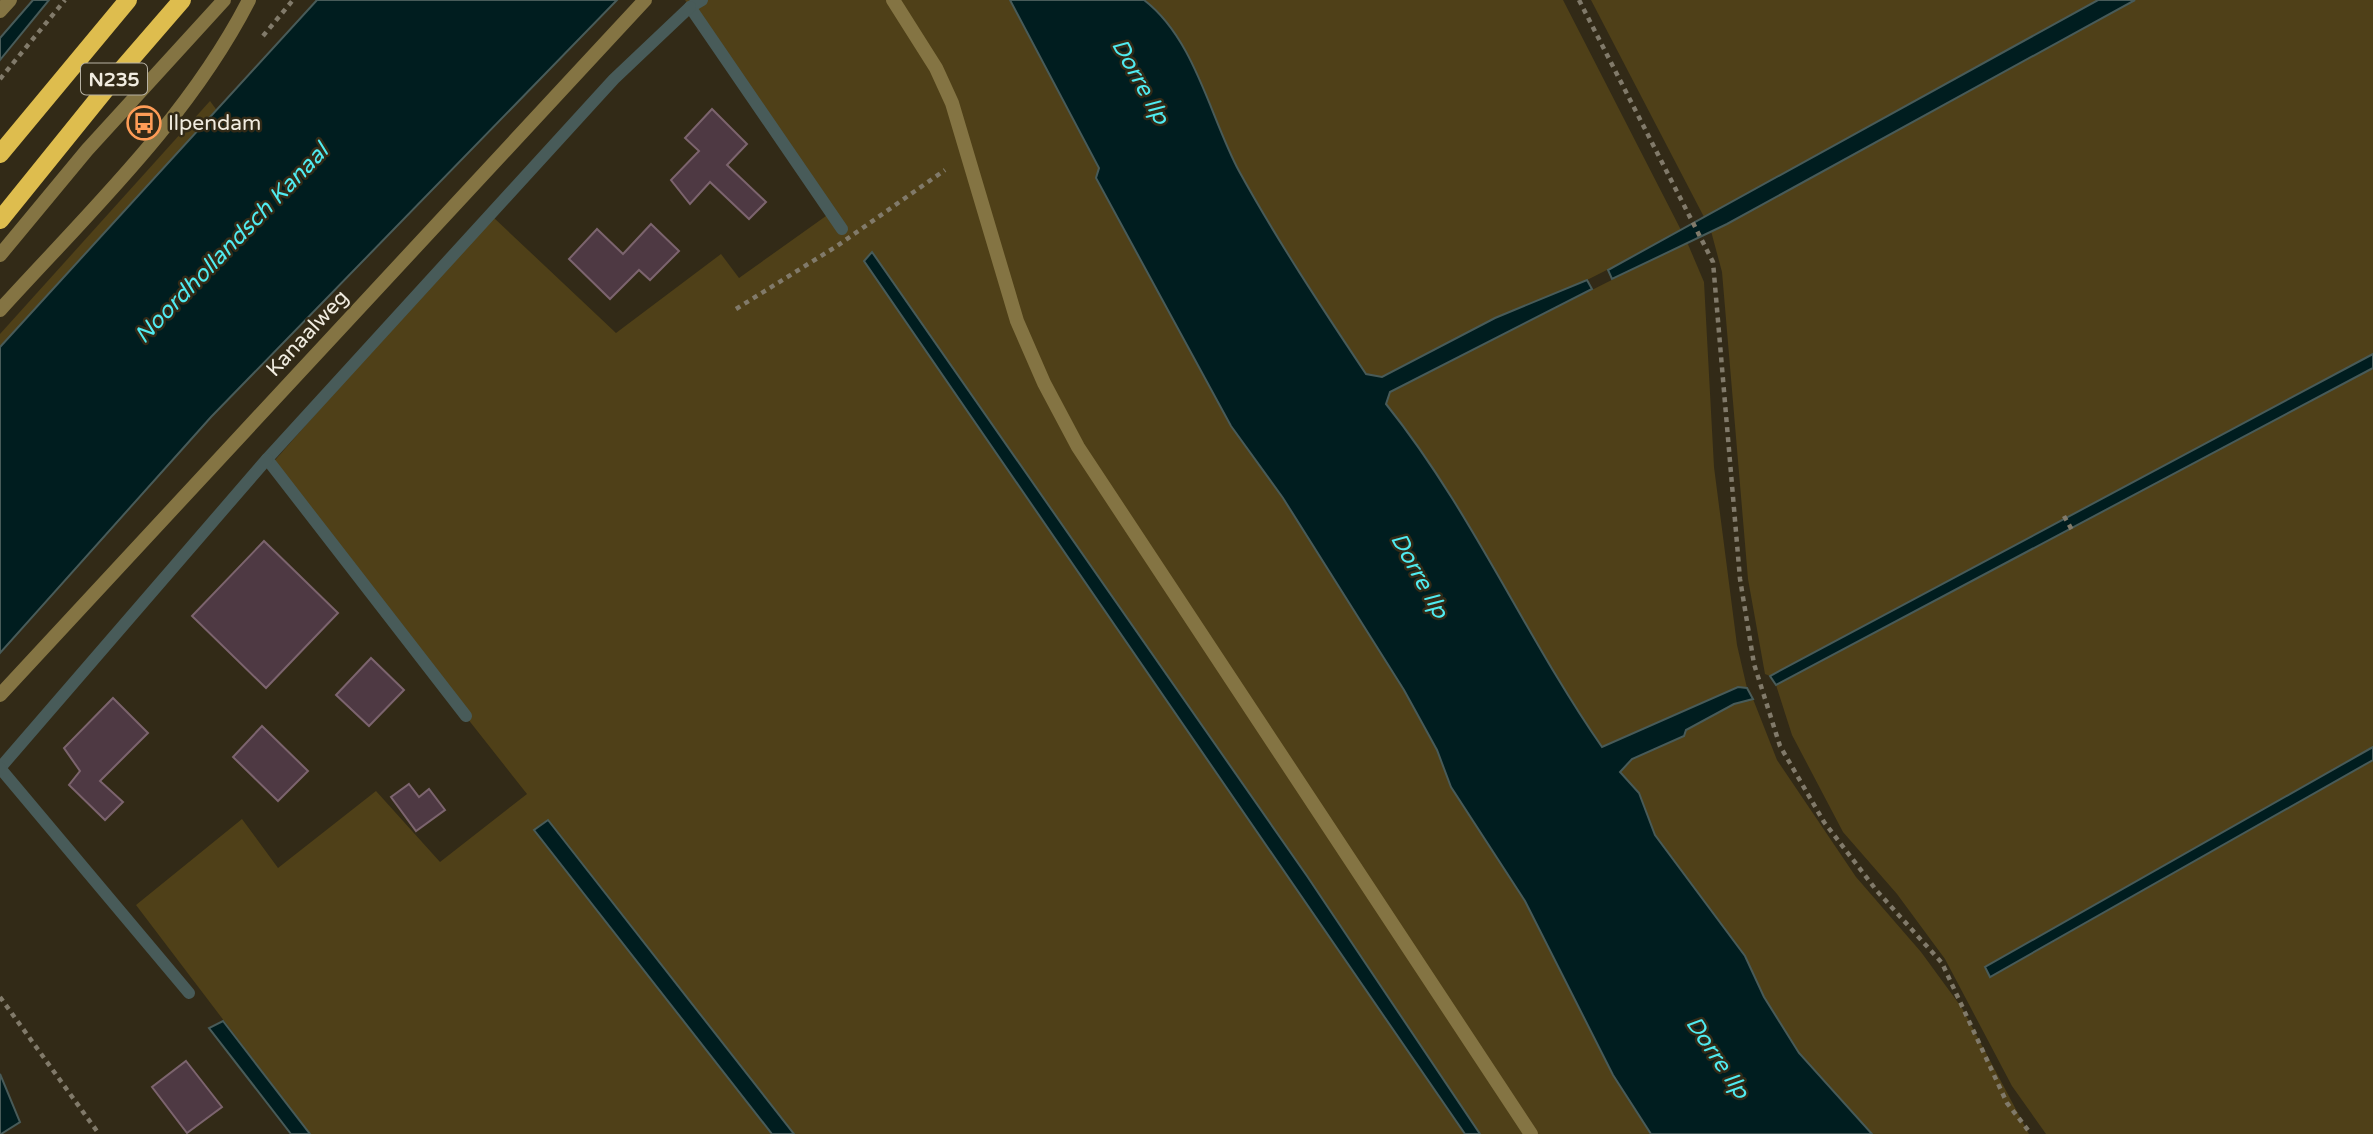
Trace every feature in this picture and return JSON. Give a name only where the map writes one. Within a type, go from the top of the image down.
[{"type":"main road","name":"N235","points":[[0,154],[128,0]]},
{"type":"main road","name":"N235","points":[[0,220],[181,0]]},
{"type":"street","points":[[0,11],[10,0]]},
{"type":"street","points":[[0,255],[87,150],[224,0]]},
{"type":"street","points":[[0,310],[151,143],[208,73],[249,0]]},
{"type":"street","name":"Kanaalweg","points":[[0,695],[645,0]]},
{"type":"street","points":[[893,0],[936,68],[968,153],[1017,321],[1044,383],[1078,447],[1531,1134]]},
{"type":"path","points":[[0,79],[65,0]]},
{"type":"path","points":[[1579,0],[1713,262],[1724,414],[1748,628],[1754,664],[1780,746],[1824,822],[1877,891],[1941,963],[2007,1103],[2031,1134]]},
{"type":"path","points":[[736,309],[837,247],[968,153]]},
{"type":"path","points":[[2064,516],[2072,530]]},
{"type":"path","points":[[0,997],[99,1134]]},
{"type":"shaded area","points":[[685,0],[1010,0],[1099,168],[1096,178],[1231,426],[1283,498],[1404,690],[1437,750],[1451,787],[1525,901],[1613,1075],[1651,1134],[1480,1134],[1307,876],[872,252],[864,261],[1465,1134],[794,1134],[548,820],[535,831],[772,1134],[310,1134],[136,905],[242,819],[278,868],[376,791],[440,862],[527,794],[269,467],[427,287],[493,217],[616,333],[721,254],[739,278],[833,211]]},
{"type":"shaded area","points":[[1144,0],[1563,0],[1682,232],[1587,280],[1495,318],[1382,377],[1366,374],[1239,171],[1189,57],[1161,16]]},
{"type":"shaded area","points":[[1591,0],[2098,0],[1704,217]]},
{"type":"shaded area","points":[[2135,0],[2373,0],[2373,354],[1770,676],[1765,674],[1748,579],[1722,272],[1711,231]]},
{"type":"shaded area","points":[[210,101],[218,112],[0,347],[0,334]]},
{"type":"shaded area","points":[[1687,242],[1704,282],[1714,467],[1737,645],[1747,688],[1738,687],[1602,747],[1548,665],[1449,494],[1386,404],[1390,392]]},
{"type":"shaded area","points":[[2373,368],[2373,747],[1985,967],[1991,977],[2373,760],[2373,1134],[2046,1134],[2012,1086],[1945,959],[1897,894],[1843,832],[1792,735],[1776,685]]},
{"type":"shaded area","points":[[1753,699],[1777,760],[1856,877],[1921,952],[1962,1008],[2029,1134],[1872,1134],[1799,1053],[1764,997],[1745,956],[1655,835],[1639,793],[1619,772],[1632,759],[1683,736],[1686,730],[1734,704]]},
{"type":"water","points":[[33,0],[49,0],[0,60],[0,38]]},
{"type":"water","name":"Noordhollandsch Kanaal","points":[[317,0],[617,0],[211,417],[0,653],[0,347]]},
{"type":"water","name":"Dorre Ilp","points":[[1010,0],[1144,0],[1162,16],[1189,57],[1239,171],[1300,274],[1366,374],[1382,377],[1495,318],[1587,280],[1592,289],[1390,392],[1386,404],[1445,487],[1574,705],[1602,747],[1738,687],[1747,688],[1753,699],[1734,704],[1686,730],[1684,736],[1632,759],[1620,772],[1639,793],[1655,835],[1745,956],[1764,997],[1799,1053],[1872,1134],[1651,1134],[1613,1075],[1525,901],[1451,787],[1437,750],[1404,690],[1283,498],[1231,426],[1096,178],[1099,168]]},
{"type":"water","points":[[2098,0],[2135,0],[1727,224],[1612,279],[1608,270]]},
{"type":"water","points":[[872,252],[1307,876],[1480,1134],[1465,1134],[864,261]]},
{"type":"water","points":[[2373,354],[2373,368],[1776,685],[1770,676]]},
{"type":"water","points":[[2373,747],[2373,760],[1990,977],[1985,967]]},
{"type":"water","points":[[548,820],[794,1134],[772,1134],[534,830]]},
{"type":"water","points":[[223,1021],[310,1134],[291,1134],[209,1028]]},
{"type":"water","points":[[0,1074],[20,1122],[1,1134],[0,1134]]},
{"type":"building","points":[[712,109],[747,144],[727,165],[766,202],[749,219],[710,182],[690,204],[671,180],[699,151],[685,138]]},
{"type":"building","points":[[651,224],[679,251],[650,280],[639,270],[610,299],[569,259],[597,229],[623,254]]},
{"type":"building","points":[[264,541],[338,613],[266,688],[192,616]]},
{"type":"building","points":[[371,658],[404,690],[369,726],[336,695]]},
{"type":"building","points":[[113,698],[148,733],[100,781],[123,802],[105,820],[69,785],[80,771],[64,748]]},
{"type":"building","points":[[262,726],[308,771],[278,801],[233,757]]},
{"type":"building","points":[[409,784],[419,797],[429,789],[445,810],[416,831],[391,797]]},
{"type":"building","points":[[186,1061],[222,1107],[187,1133],[152,1087]]},
{"type":"waterway","points":[[702,0],[690,7],[842,229]]},
{"type":"waterway","points":[[466,716],[267,459],[614,79],[690,7]]},
{"type":"waterway","points":[[0,768],[267,459]]},
{"type":"waterway","points":[[0,768],[189,993]]},
{"type":"place","name":"Ilpendam","points":[[144,123]]}]
